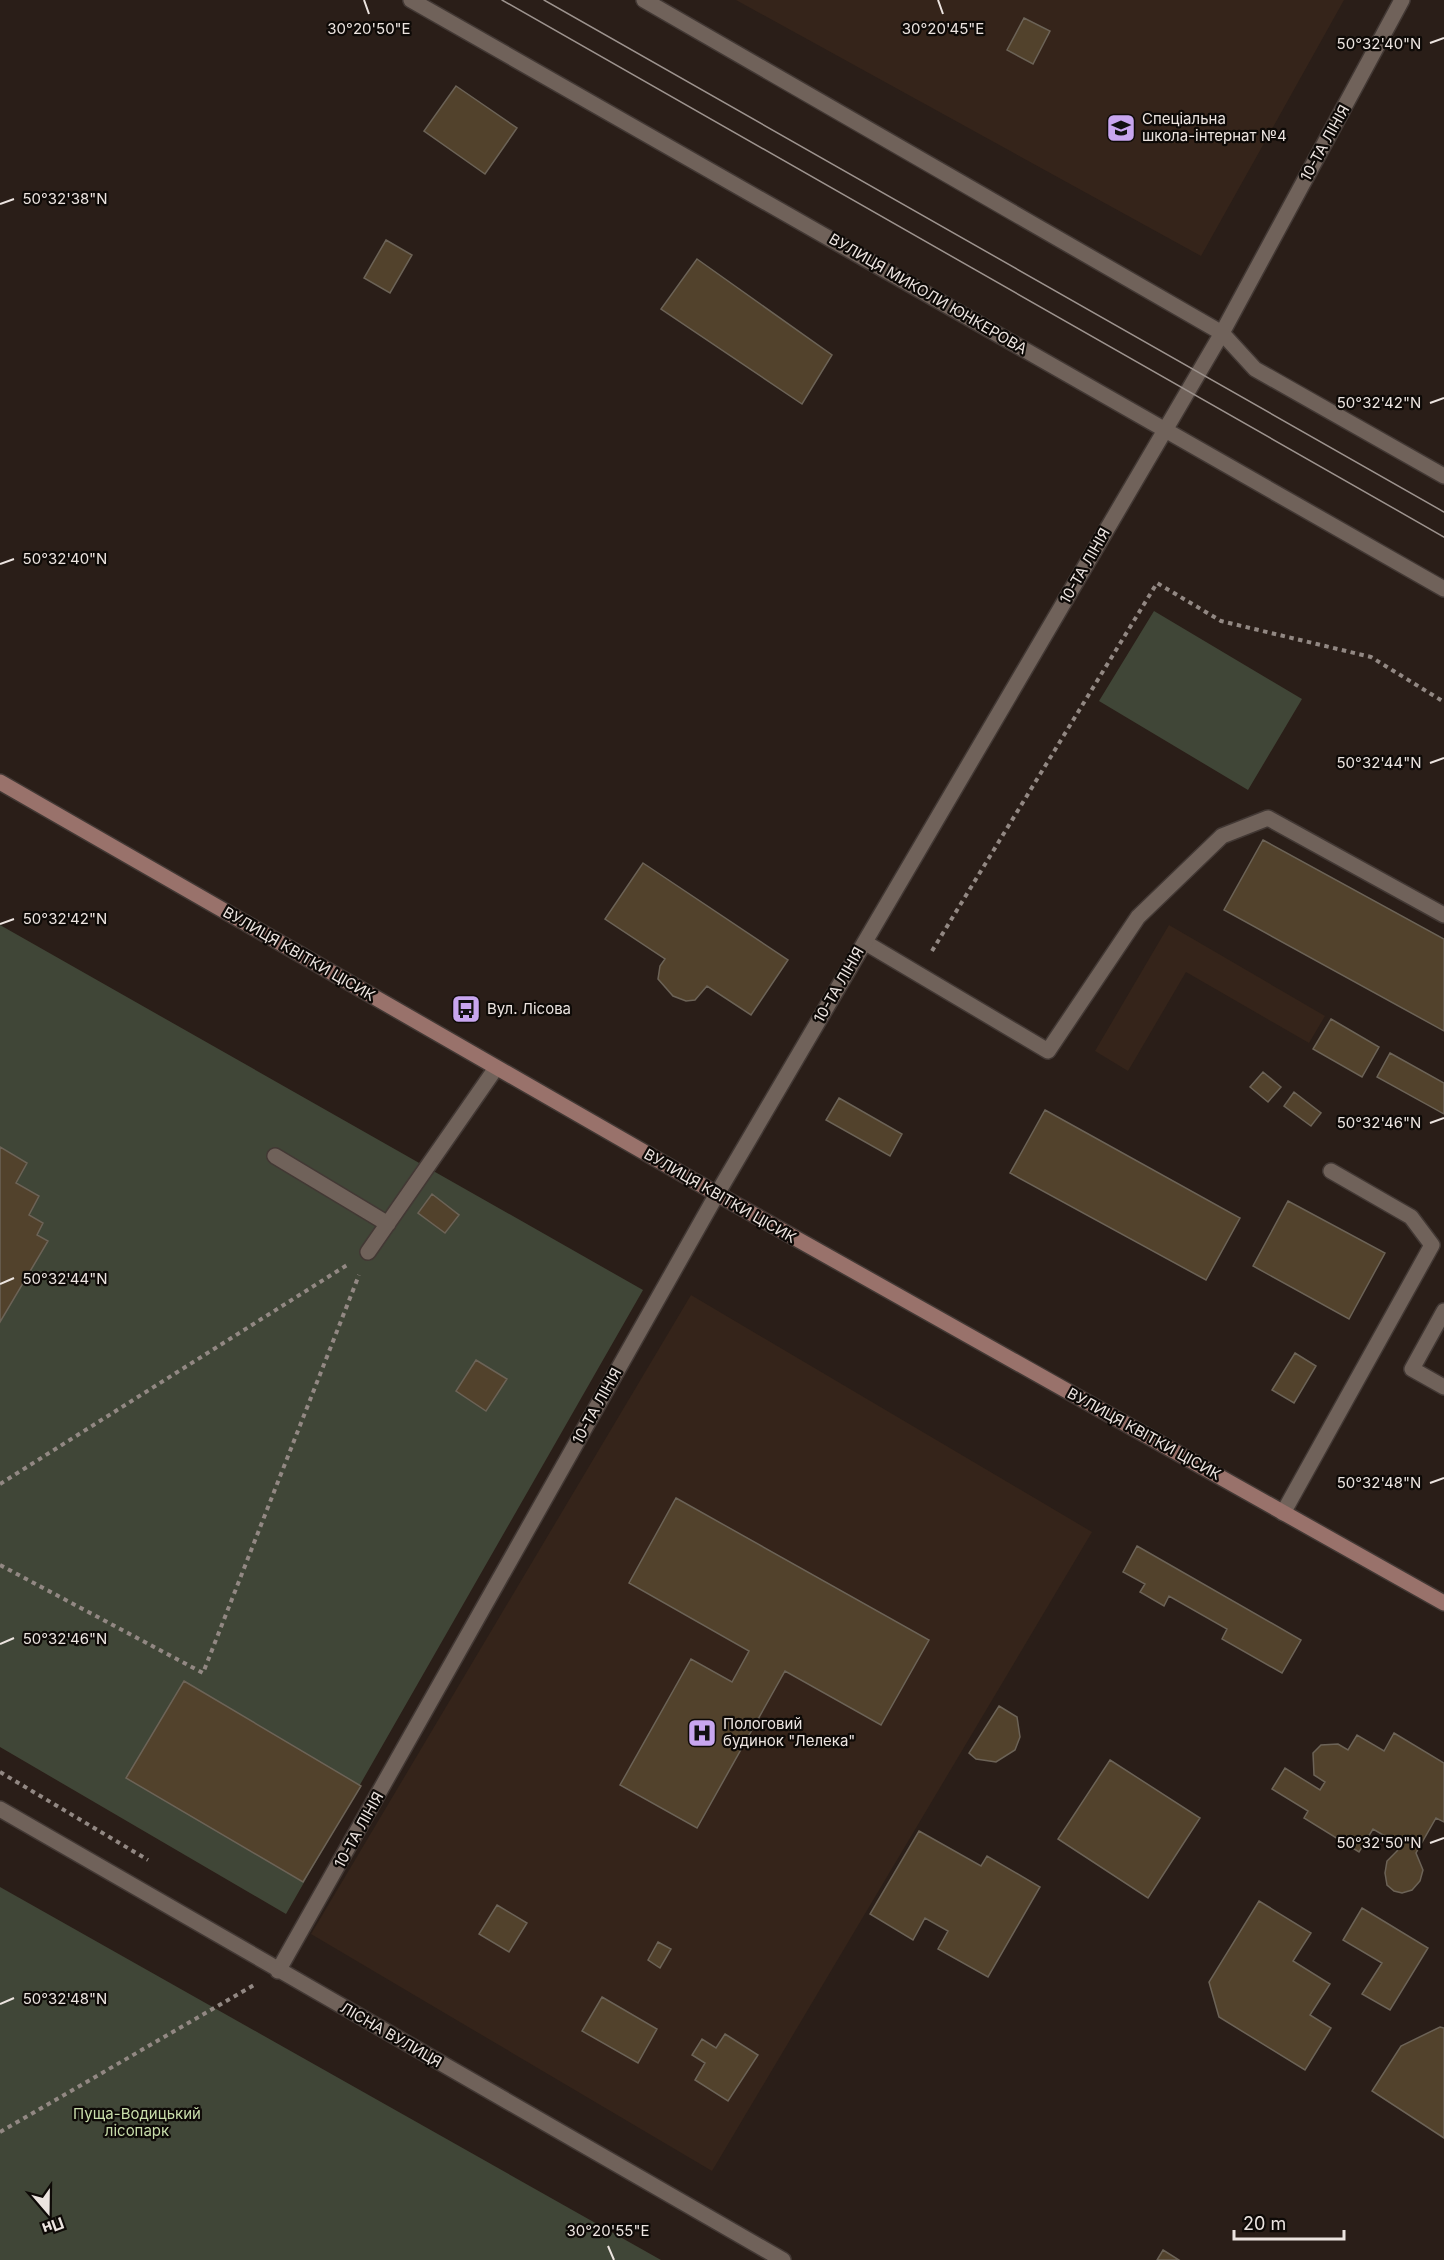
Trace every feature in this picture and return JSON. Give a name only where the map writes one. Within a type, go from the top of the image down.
[{"type":"street","name":"ВУЛИЦЯ МИКОЛИ ЮНКЕРОВА","points":[[411,0],[1444,590]]},
{"type":"street","points":[[644,0],[1222,333],[1255,369],[1444,476]]},
{"type":"street","name":"10-ТА ЛІНІЯ","points":[[278,1971],[717,1194],[1222,333],[1402,0]]},
{"type":"street","name":"ВУЛИЦЯ КВІТКИ ЦІСИК","points":[[0,782],[717,1194],[1444,1603]]},
{"type":"street","points":[[870,946],[1048,1051],[1138,917],[1222,837],[1268,818],[1444,915]]},
{"type":"street","points":[[368,1252],[496,1068]]},
{"type":"street","points":[[274,1156],[388,1224]]},
{"type":"street","points":[[1283,1513],[1432,1245],[1411,1218],[1331,1171]]},
{"type":"street","points":[[1444,1311],[1412,1369],[1444,1386]]},
{"type":"street","name":"ЛІСНА ВУЛИЦЯ","points":[[0,1809],[783,2260]]},
{"type":"path","points":[[918,974],[1157,583],[1221,621],[1371,657],[1444,702]]},
{"type":"path","points":[[0,1484],[368,1252]]},
{"type":"path","points":[[0,1565],[202,1673],[368,1252]]},
{"type":"path","points":[[0,2132],[278,1971]]},
{"type":"shaded area","name":"Спеціальна школа-інтернат №4","points":[[736,0],[1344,0],[1201,256]]},
{"type":"shaded area","points":[[1169,925],[1325,1016],[1309,1043],[1186,972],[1128,1071],[1095,1051]]},
{"type":"shaded area","name":"Пологовий будинок \"Лелека\"","points":[[691,1295],[1092,1532],[712,2171],[311,1934]]},
{"type":"green space","points":[[1154,611],[1302,699],[1248,790],[1099,701]]},
{"type":"green space","points":[[0,925],[643,1290],[286,1914],[0,1747]]},
{"type":"green space","name":"Пуща-Водицький лісопарк","points":[[0,1887],[661,2260],[0,2260]]},
{"type":"building","points":[[1024,18],[1050,31],[1033,64],[1007,50]]},
{"type":"building","points":[[456,86],[517,128],[485,174],[424,131]]},
{"type":"building","points":[[386,240],[412,255],[390,293],[364,278]]},
{"type":"building","points":[[697,259],[832,355],[802,404],[661,309]]},
{"type":"building","points":[[1263,840],[1444,939],[1444,1031],[1224,910]]},
{"type":"building","points":[[643,863],[788,960],[751,1015],[707,986],[695,1000],[686,1001],[673,996],[658,979],[660,966],[665,959],[605,919]]},
{"type":"building","points":[[1331,1019],[1379,1047],[1362,1077],[1313,1049]]},
{"type":"building","points":[[1390,1053],[1444,1083],[1444,1114],[1377,1077]]},
{"type":"building","points":[[1263,1072],[1281,1087],[1268,1102],[1250,1087]]},
{"type":"building","points":[[1294,1092],[1321,1113],[1311,1126],[1284,1106]]},
{"type":"building","points":[[839,1098],[902,1134],[890,1156],[826,1120]]},
{"type":"building","points":[[1045,1110],[1240,1218],[1206,1280],[1010,1173]]},
{"type":"building","points":[[0,1147],[27,1163],[16,1183],[39,1196],[29,1215],[43,1223],[37,1235],[48,1241],[0,1322]]},
{"type":"building","points":[[432,1194],[459,1215],[445,1233],[418,1213]]},
{"type":"building","points":[[1288,1201],[1385,1253],[1349,1319],[1253,1266]]},
{"type":"building","points":[[1295,1353],[1316,1366],[1294,1403],[1272,1390]]},
{"type":"building","points":[[476,1360],[507,1379],[486,1411],[456,1391]]},
{"type":"building","points":[[676,1498],[929,1640],[881,1725],[785,1671],[697,1828],[620,1785],[691,1659],[732,1682],[749,1651],[629,1583]]},
{"type":"building","points":[[1137,1546],[1301,1640],[1282,1673],[1222,1639],[1227,1629],[1169,1596],[1164,1606],[1140,1592],[1145,1584],[1123,1572]]},
{"type":"building","points":[[184,1681],[361,1786],[303,1882],[126,1778]]},
{"type":"building","points":[[999,1706],[1017,1717],[1020,1737],[1015,1750],[996,1762],[976,1759],[969,1753]]},
{"type":"building","points":[[1394,1733],[1444,1763],[1444,1822],[1436,1818],[1416,1853],[1423,1870],[1420,1881],[1412,1890],[1402,1893],[1394,1891],[1387,1885],[1385,1873],[1387,1861],[1402,1846],[1373,1829],[1359,1852],[1304,1818],[1308,1811],[1272,1789],[1285,1768],[1320,1790],[1325,1782],[1314,1775],[1313,1753],[1321,1745],[1338,1744],[1348,1750],[1357,1735],[1384,1751]]},
{"type":"building","points":[[1110,1760],[1200,1818],[1148,1898],[1058,1839]]},
{"type":"building","points":[[919,1831],[981,1866],[987,1856],[1040,1887],[988,1977],[938,1949],[948,1931],[925,1918],[913,1940],[870,1914]]},
{"type":"building","points":[[1259,1901],[1311,1933],[1293,1961],[1330,1984],[1310,2015],[1331,2028],[1305,2070],[1219,2017],[1209,1982]]},
{"type":"building","points":[[497,1905],[527,1923],[509,1952],[479,1934]]},
{"type":"building","points":[[1362,1908],[1428,1948],[1390,2010],[1362,1994],[1382,1963],[1343,1940]]},
{"type":"building","points":[[658,1942],[671,1949],[660,1968],[648,1960]]},
{"type":"building","points":[[602,1997],[657,2029],[638,2063],[582,2031]]},
{"type":"building","points":[[1440,2027],[1444,2028],[1444,2138],[1372,2091],[1401,2046]]},
{"type":"building","points":[[725,2034],[758,2055],[728,2101],[695,2080],[705,2063],[692,2055],[702,2039],[716,2048]]},
{"type":"building","points":[[1163,2250],[1179,2260],[1157,2260]]},
{"type":"tram line","points":[[502,0],[1444,537]]},
{"type":"tram line","points":[[544,0],[1444,512]]},
{"type":"place","name":"Спеціальна школа-інтернат №4","points":[[1121,128]]},
{"type":"place","name":"Вул. Лісова","points":[[466,1009]]},
{"type":"place","name":"Пологовий будинок \"Лелека\"","points":[[702,1733]]}]
